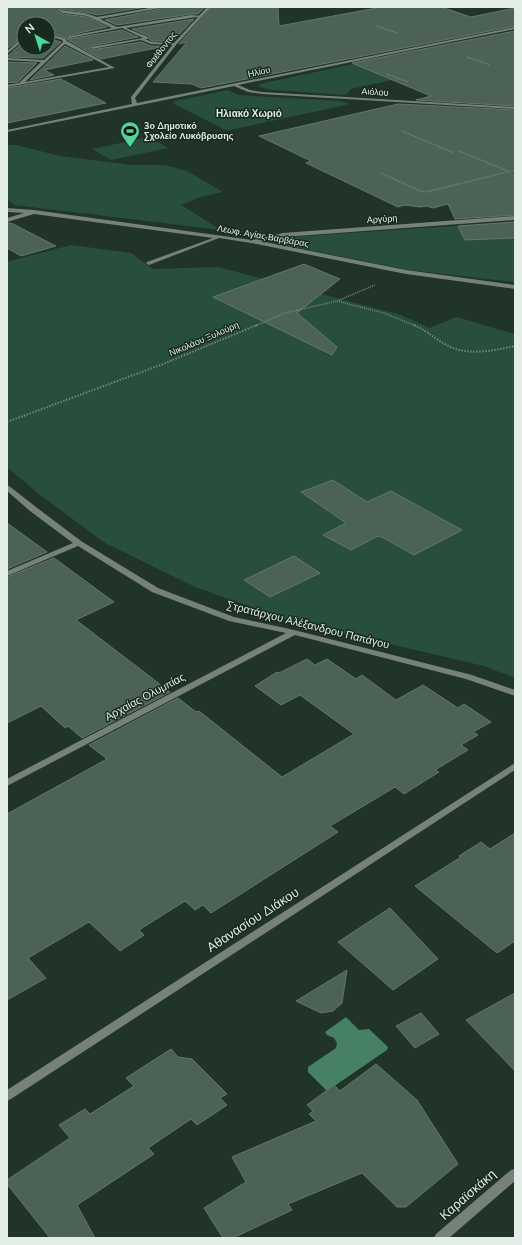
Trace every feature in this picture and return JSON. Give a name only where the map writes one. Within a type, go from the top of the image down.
[{"type":"street","points":[[98,18],[159,8],[157,7]]},
{"type":"street","name":"Φαέθοντος","points":[[135,106],[133,98],[175,44],[209,7]]},
{"type":"street","points":[[60,11],[67,13],[87,14],[98,18],[113,28],[117,28]]},
{"type":"street","points":[[70,37],[191,16],[201,16]]},
{"type":"street","points":[[92,48],[146,38],[123,27]]},
{"type":"street","name":"Ηλίου","points":[[7,131],[515,28]]},
{"type":"street","points":[[7,86],[113,68],[65,42],[64,39],[56,36]]},
{"type":"street","points":[[141,39],[151,43],[175,44]]},
{"type":"street","points":[[20,84],[65,42]]},
{"type":"street","points":[[7,53],[16,45]]},
{"type":"street","points":[[7,59],[45,61]]},
{"type":"street","name":"Αιόλου","points":[[235,85],[249,91],[262,93],[515,108]]},
{"type":"street","name":"Λεωφ. Αγίας Βαρβάρας","points":[[7,210],[34,212],[220,237],[406,272],[515,287]]},
{"type":"street","points":[[7,220],[34,212]]},
{"type":"street","name":"Αργύρη","points":[[251,242],[283,234],[515,218]]},
{"type":"street","points":[[148,263],[220,237]]},
{"type":"street","name":"Στρατάρχου Αλέξανδρου Παπάγου","points":[[7,486],[33,509],[78,543],[154,590],[232,619],[294,632],[469,677],[515,693]]},
{"type":"street","points":[[7,574],[78,543]]},
{"type":"street","name":"Αρχαίας Ολυμπίας","points":[[7,783],[294,632]]},
{"type":"street","name":"Αθανασίου Διάκου","points":[[7,1096],[515,766]]},
{"type":"street","name":"Καραϊσκάκη","points":[[440,1238],[515,1174]]},
{"type":"path","points":[[464,55],[490,65]]},
{"type":"path","points":[[402,131],[454,153]]},
{"type":"path","points":[[459,151],[510,172]]},
{"type":"path","points":[[381,173],[420,191],[426,192],[515,170]]},
{"type":"path","name":"Νικολάου Ξυλούρη","points":[[7,422],[163,364],[285,313],[337,301],[406,272]]},
{"type":"path","points":[[337,301],[398,318],[426,331],[456,350],[472,352],[515,346]]},
{"type":"shaded area","points":[[358,63],[396,79],[351,89],[346,95],[273,90],[259,87],[260,84],[264,83]]},
{"type":"shaded area","points":[[228,90],[238,95],[340,101],[348,103],[346,105],[225,130],[173,103],[175,101]]},
{"type":"shaded area","name":"3ο Δημοτικό Σχολείο Λυκόβρυσης","points":[[149,137],[168,148],[111,160],[92,149]]},
{"type":"shaded area","points":[[7,145],[16,145],[60,156],[132,165],[165,165],[187,171],[223,192],[200,197],[181,205],[221,230],[14,205],[7,199]]},
{"type":"shaded area","points":[[515,222],[515,282],[409,270],[288,246],[282,243],[282,240],[290,237]]},
{"type":"shaded area","points":[[71,245],[131,253],[153,269],[218,267],[401,315],[430,328],[456,317],[515,334],[515,678],[484,666],[291,621],[195,587],[105,543],[40,495],[7,467],[7,262]]},
{"type":"shaded area","points":[[346,1017],[359,1030],[369,1029],[388,1047],[387,1050],[327,1091],[308,1072],[308,1067],[336,1048],[337,1043],[334,1038],[327,1035],[325,1032]]},
{"type":"building","points":[[7,7],[146,7],[97,15],[60,9],[57,12],[87,17],[107,27],[70,35],[68,39],[122,30],[138,37],[91,46],[91,50],[141,42],[151,46],[166,46],[101,59],[68,40],[65,37],[56,35],[56,16],[16,16],[16,42],[7,49]]},
{"type":"building","points":[[162,7],[205,7],[198,14],[117,25],[105,20],[161,9]]},
{"type":"building","points":[[212,7],[278,7],[279,26],[382,7],[441,7],[471,17],[515,8],[515,26],[201,88],[192,84],[153,82],[187,42],[179,44]]},
{"type":"building","points":[[194,19],[173,41],[152,41],[149,39],[149,36],[132,29]]},
{"type":"building","points":[[515,31],[515,106],[416,100],[431,96],[352,63]]},
{"type":"building","points":[[56,40],[61,42],[56,46]]},
{"type":"building","points":[[65,46],[93,60],[44,70],[54,75],[30,80]]},
{"type":"building","points":[[12,52],[16,54],[16,56],[45,56],[43,58],[7,57]]},
{"type":"building","points":[[7,62],[37,63],[18,82],[7,83]]},
{"type":"building","points":[[61,79],[106,103],[7,123],[7,88]]},
{"type":"building","points":[[398,104],[515,110],[515,215],[455,219],[448,204],[433,208],[427,206],[421,207],[404,205],[398,207],[306,163],[311,161],[259,136]]},
{"type":"building","points":[[515,222],[515,238],[465,240],[458,226]]},
{"type":"building","points":[[7,223],[11,223],[56,246],[21,256],[7,248]]},
{"type":"building","points":[[304,264],[340,279],[297,313],[337,347],[332,355],[213,297]]},
{"type":"building","points":[[333,480],[367,502],[391,491],[462,530],[414,555],[378,536],[351,550],[323,535],[346,523],[301,492]]},
{"type":"building","points":[[7,523],[47,552],[7,569]]},
{"type":"building","points":[[294,556],[320,573],[270,597],[244,580]]},
{"type":"building","points":[[54,558],[114,602],[76,620],[170,692],[82,738],[68,726],[65,728],[41,706],[7,723],[7,577]]},
{"type":"building","points":[[307,659],[315,665],[327,659],[356,679],[362,675],[396,700],[423,685],[458,708],[464,704],[491,722],[473,732],[478,735],[461,745],[468,750],[435,770],[439,772],[404,794],[395,787],[330,826],[338,832],[211,913],[203,905],[195,910],[185,901],[139,930],[144,935],[120,951],[89,922],[28,958],[46,978],[7,1000],[7,814],[107,759],[89,745],[178,698],[196,712],[199,711],[282,777],[354,734],[300,695],[281,705],[255,686],[277,672],[279,673]]},
{"type":"building","points":[[515,833],[515,941],[497,953],[415,886],[461,857],[459,856],[481,842],[490,849]]},
{"type":"building","points":[[390,908],[438,959],[393,990],[338,942]]},
{"type":"building","points":[[347,970],[342,1003],[333,1011],[321,1013],[296,1001]]},
{"type":"building","points":[[515,993],[515,1071],[466,1020]]},
{"type":"building","points":[[421,1013],[439,1034],[415,1048],[396,1026]]},
{"type":"building","points":[[171,1049],[178,1057],[192,1059],[227,1094],[220,1098],[227,1105],[197,1125],[191,1119],[148,1148],[154,1154],[77,1205],[95,1238],[50,1238],[7,1184],[7,1180],[70,1138],[59,1125],[85,1109],[90,1114],[134,1086],[126,1078]]},
{"type":"building","points":[[376,1064],[417,1100],[458,1164],[406,1207],[397,1207],[362,1173],[288,1204],[292,1210],[233,1238],[223,1238],[204,1208],[246,1182],[232,1157],[316,1121],[309,1114],[313,1111],[307,1105],[334,1085],[340,1091]]},
{"type":"place","name":"3ο Δημοτικό Σχολείο Λυκόβρυσης","points":[[130,148]]},
{"type":"district","name":"Ηλιακό Χωριό","points":[[249,114]]}]
